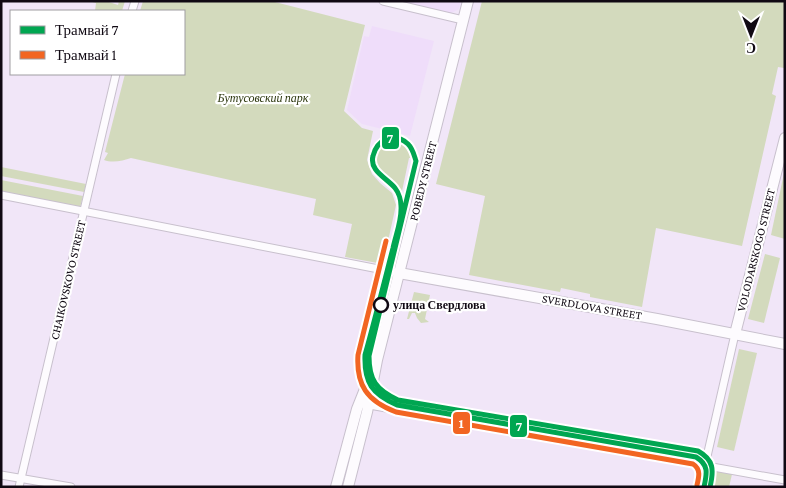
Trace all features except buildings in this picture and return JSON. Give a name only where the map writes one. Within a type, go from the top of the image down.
[{"type":"street","points":[[383,1],[463,20]]},
{"type":"street","name":"POBEDY STREET","points":[[336,487],[377,360],[468,1]]},
{"type":"street","name":"CHAIKOVSKOVO STREET","points":[[20,487],[116,75]]},
{"type":"street","name":"VOLODARSKOGO STREET","points":[[735,334],[785,138]]},
{"type":"street","points":[[1,196],[399,273]]},
{"type":"street","name":"SVERDLOVA STREET","points":[[399,273],[785,344]]},
{"type":"street","points":[[700,487],[735,334]]},
{"type":"street","points":[[364,404],[785,480]]},
{"type":"street","name":"POBEDY STREET","points":[[348,487],[364,404]]},
{"type":"street","points":[[1,475],[71,487]]},
{"type":"shaded area","points":[[399,1],[461,1],[459,9],[451,13]]},
{"type":"shaded area","points":[[372,26],[434,41],[410,136],[362,124],[347,110],[364,36],[369,37]]},
{"type":"green space","points":[[89,1],[106,1],[118,5],[119,1],[125,1],[122,10],[95,10],[96,3]]},
{"type":"green space","name":"Бутусовский парк","points":[[143,1],[271,1],[365,25],[344,111],[362,128],[373,131],[367,160],[372,174],[392,193],[396,205],[383,264],[345,257],[352,224],[313,215],[316,199],[131,158],[118,161],[104,160],[108,153],[105,152],[125,75],[185,75],[185,10],[140,10]]},
{"type":"green space","points":[[482,1],[785,1],[784,68],[778,67],[772,94],[776,96],[742,246],[656,228],[642,307],[590,297],[590,294],[561,288],[560,292],[469,275],[485,196],[436,184]]},
{"type":"green space","points":[[390,140],[406,144],[413,158],[409,158],[401,196],[394,185],[379,171],[374,160],[379,146]]},
{"type":"green space","points":[[1,167],[86,184],[84,192],[1,176]]},
{"type":"green space","points":[[785,173],[785,239],[771,235]]},
{"type":"green space","points":[[1,180],[83,196],[80,208],[1,193]]},
{"type":"green space","points":[[765,254],[780,258],[764,323],[748,319]]},
{"type":"green space","points":[[414,292],[430,295],[425,319],[429,322],[421,323],[415,313],[412,313],[409,319],[407,319]]},
{"type":"green space","points":[[739,349],[757,353],[734,451],[717,447]]},
{"type":"green space","points":[[712,465],[733,470],[729,487],[707,487]]},
{"type":"tram line","name":"7","points":[[704,487],[706,478],[705,466],[696,457],[397,405],[376,392],[368,380],[365,355],[401,216],[399,195],[392,184],[376,170],[372,161],[378,145],[387,139],[398,138],[403,140],[411,148],[416,161],[369,356],[370,372],[379,388],[398,400],[698,451],[707,458],[712,466],[710,487]]},
{"type":"tram line","name":"1","points":[[386,241],[358,355],[361,383],[365,391],[378,403],[396,412],[693,464],[696,466],[699,476],[697,485]]},
{"type":"place","name":"улица Свердлова","points":[[381,305]]}]
